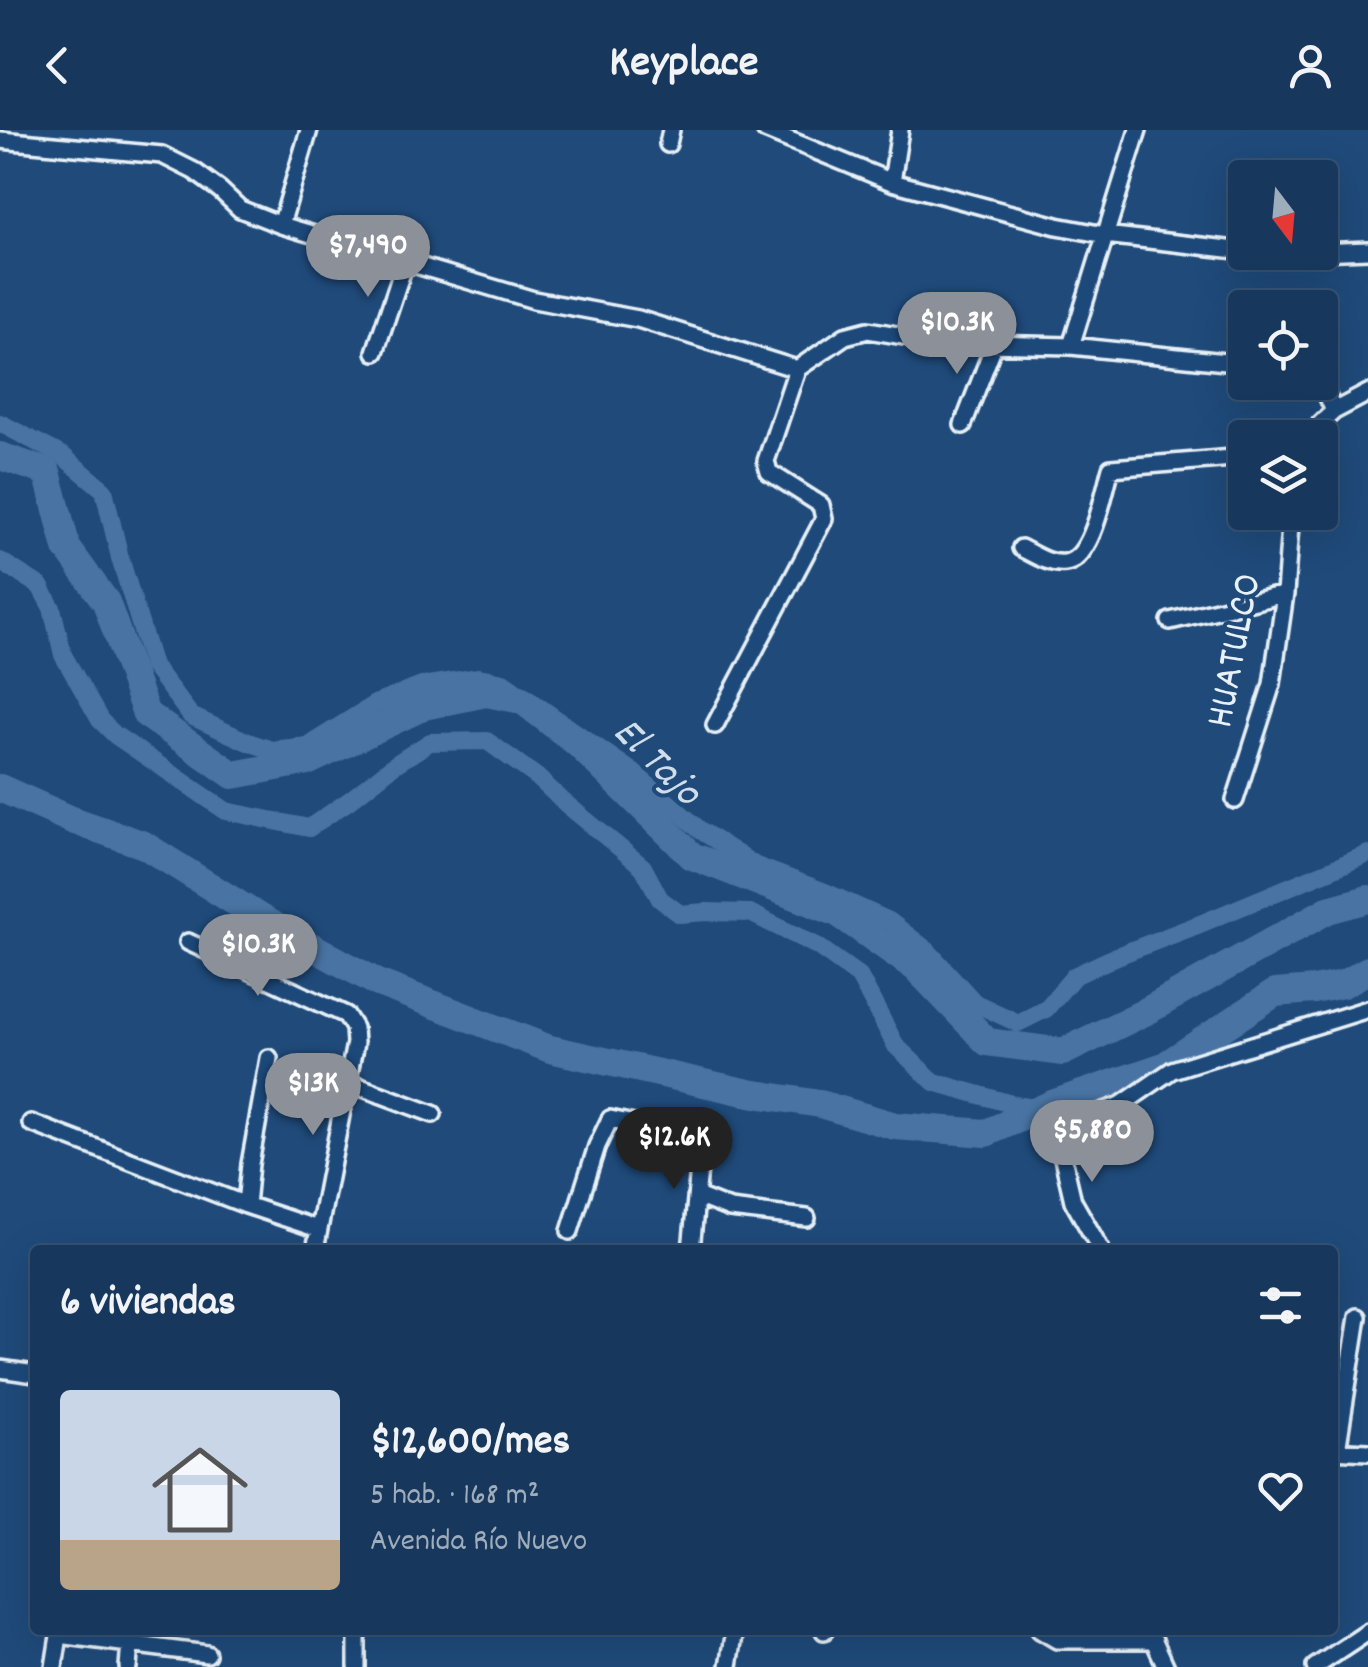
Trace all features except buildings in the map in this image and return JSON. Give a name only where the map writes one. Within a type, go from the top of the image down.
[{"type":"street","points":[[281,225],[309,130]]},
{"type":"street","points":[[765,130],[892,182],[1057,226],[1228,249]]},
{"type":"street","points":[[892,182],[900,130]]},
{"type":"street","points":[[1071,346],[1138,130]]},
{"type":"street","points":[[0,140],[162,155],[194,171],[240,209],[281,225],[534,300],[638,319],[797,369]]},
{"type":"street","points":[[1338,251],[1368,250]]},
{"type":"street","points":[[374,352],[405,263]]},
{"type":"street","points":[[715,725],[824,519],[821,505],[769,472],[766,461],[797,369],[844,336],[868,330],[945,344],[1071,346],[1228,362]]},
{"type":"street","points":[[963,425],[994,345]]},
{"type":"street","points":[[1324,420],[1334,410],[1368,394]]},
{"type":"street","points":[[1329,400],[1334,410]]},
{"type":"street","points":[[1021,548],[1046,562],[1062,564],[1075,560],[1088,546],[1110,468],[1228,458]]},
{"type":"street","name":"HUATULCO","points":[[1235,800],[1272,684],[1285,594],[1289,530]]},
{"type":"street","points":[[1170,621],[1285,594]]},
{"type":"street","points":[[188,942],[346,1015],[354,1028],[355,1044],[315,1245]]},
{"type":"street","points":[[1098,1245],[1073,1201],[1056,1128],[1121,1105],[1172,1070],[1368,1009]]},
{"type":"street","points":[[246,1205],[270,1058]]},
{"type":"street","points":[[347,1082],[433,1114]]},
{"type":"street","points":[[570,1231],[610,1118],[702,1138],[692,1245]]},
{"type":"street","points":[[31,1123],[318,1229]]},
{"type":"street","points":[[696,1196],[730,1209],[807,1218]]},
{"type":"street","points":[[1338,1433],[1358,1317]]},
{"type":"street","points":[[0,1369],[30,1373]]},
{"type":"street","points":[[1338,1450],[1368,1452]]},
{"type":"street","points":[[1315,1667],[1368,1632]]},
{"type":"street","points":[[54,1667],[59,1635]]},
{"type":"street","points":[[79,1635],[207,1654]]},
{"type":"street","points":[[357,1635],[357,1667]]},
{"type":"street","points":[[729,1666],[734,1635]]},
{"type":"street","points":[[1048,1635],[1057,1640],[1151,1635],[1166,1667]]},
{"type":"street","points":[[128,1667],[130,1643]]},
{"type":"waterway","points":[[0,423],[63,456],[104,490],[153,666],[191,716],[272,750],[308,746],[375,704],[422,686],[479,677],[503,682],[634,773],[700,830],[756,866],[889,921],[928,951],[975,1003],[1018,1023],[1046,1009],[1074,976],[1368,854]]},
{"type":"waterway","name":"El Tajo","points":[[0,456],[47,472],[67,548],[106,602],[146,714],[233,775],[309,761],[424,706],[486,693],[522,700],[577,743],[692,856],[838,913],[916,968],[987,1042],[1063,1052],[1143,1013],[1328,910],[1368,899]]},
{"type":"waterway","points":[[0,561],[40,586],[52,608],[63,655],[100,720],[115,735],[226,811],[309,828],[430,742],[487,741],[537,777],[643,867],[660,899],[680,914],[750,913],[817,946],[859,976],[896,1046],[934,1082],[1041,1109]]},
{"type":"waterway","points":[[0,788],[72,820],[144,845],[262,919],[378,983],[550,1049],[749,1093],[820,1104],[895,1126],[986,1133],[1052,1104],[1164,1066],[1275,993],[1343,984],[1368,970]]}]
